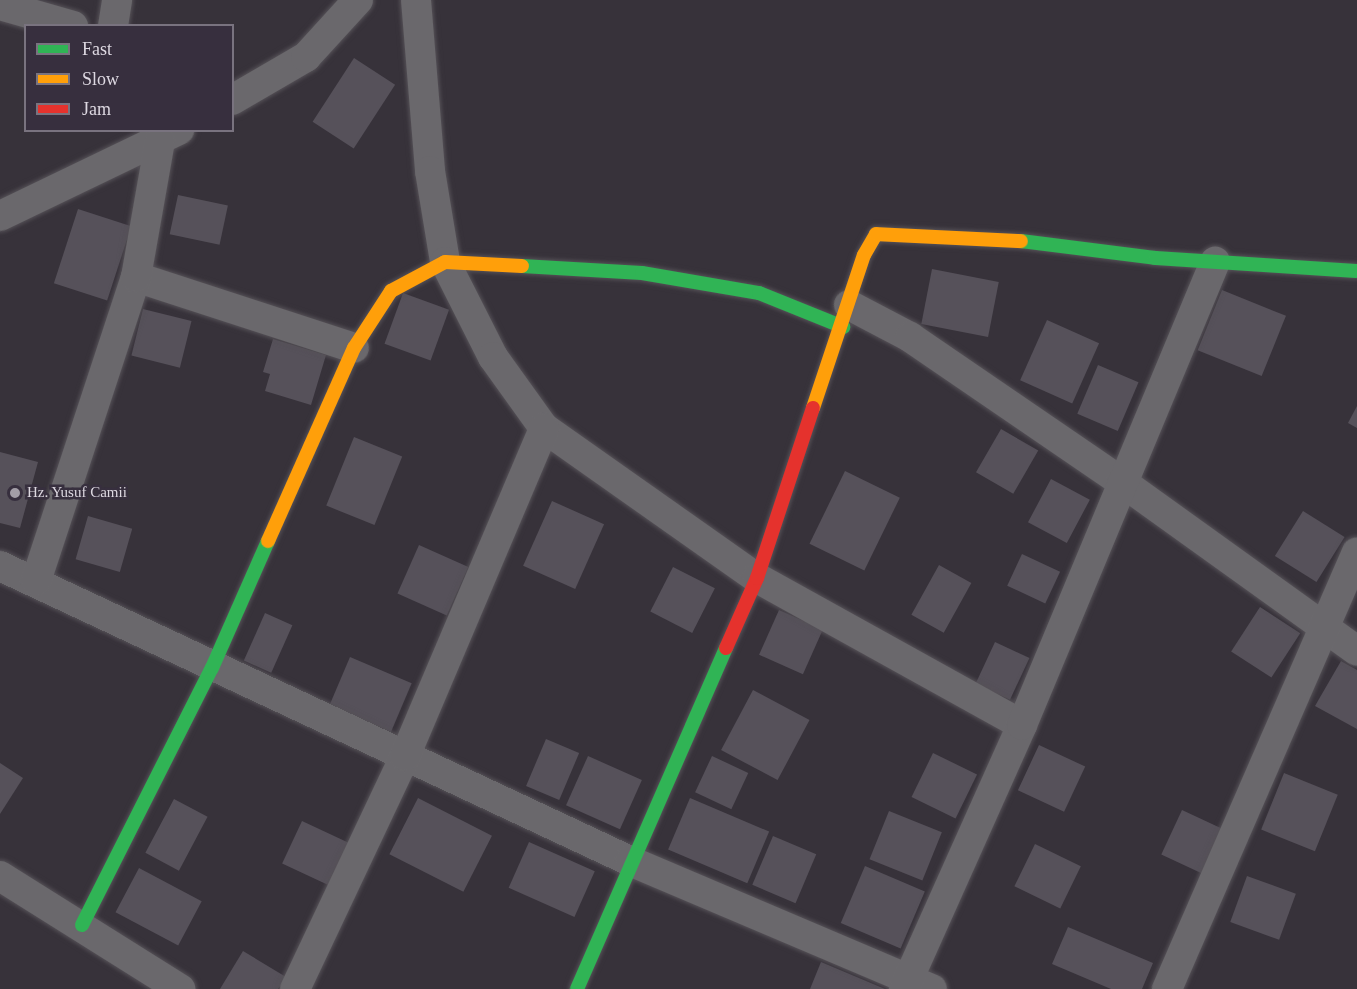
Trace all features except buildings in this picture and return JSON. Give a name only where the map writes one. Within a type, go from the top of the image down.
[{"type":"street","points":[[113,24],[117,0]]},
{"type":"street","points":[[234,98],[306,57],[358,0]]},
{"type":"street","points":[[416,0],[430,171],[445,262],[493,357],[544,428],[757,578],[1022,725]]},
{"type":"street","points":[[0,5],[66,24]]},
{"type":"street","points":[[0,216],[170,136]]},
{"type":"street","points":[[36,581],[136,277],[170,136]]},
{"type":"street","points":[[577,989],[630,861],[757,578],[846,316],[864,255],[876,234],[987,237],[1215,262],[1357,271]]},
{"type":"street","points":[[82,925],[212,668],[354,348],[391,291],[445,262],[642,273],[759,293],[846,316],[910,337],[1122,482],[1357,651]]},
{"type":"street","points":[[0,566],[36,581],[212,668],[630,861],[915,985],[1215,262]]},
{"type":"street","points":[[136,277],[354,348]]},
{"type":"street","points":[[295,989],[405,756],[544,428]]},
{"type":"street","points":[[1167,989],[1322,628],[1357,553]]},
{"type":"street","points":[[0,876],[82,925],[180,989]]},
{"type":"traffic: fast","points":[[1021,241],[1155,258],[1357,271]]},
{"type":"traffic: fast","points":[[522,266],[642,273],[759,293],[843,327]]},
{"type":"traffic: fast","points":[[82,925],[212,668],[268,541]]},
{"type":"traffic: fast","points":[[577,989],[726,648]]},
{"type":"traffic: slow","points":[[813,408],[864,255],[876,234],[1021,241]]},
{"type":"traffic: slow","points":[[268,541],[354,348],[391,291],[445,262],[522,266]]},
{"type":"traffic: jam","points":[[726,648],[757,578],[813,408]]},
{"type":"place","name":"Hz. Yusuf Camii","points":[[15,493]]}]
